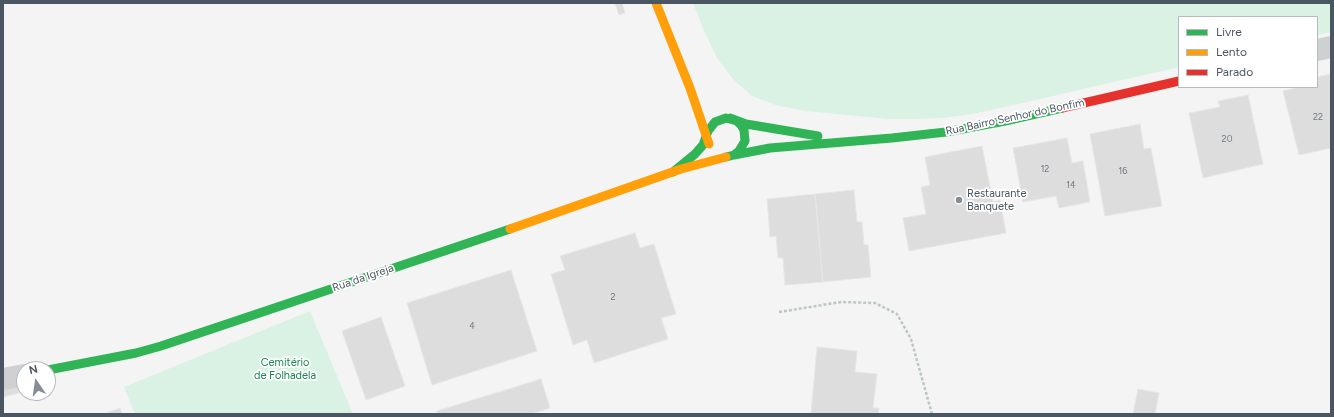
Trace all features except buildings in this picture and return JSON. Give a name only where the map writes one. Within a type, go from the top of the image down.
[{"type":"street","points":[[656,3],[690,88],[707,136],[708,143],[711,149],[722,156],[731,155],[739,151],[742,147],[745,141],[745,136],[741,125],[732,119],[726,118],[715,122],[708,131],[707,136],[696,154],[674,172]]},
{"type":"street","points":[[1318,50],[1331,47]]},
{"type":"street","name":"Rua Bairro Senhor do Bonfim","points":[[850,142],[927,135],[963,129],[1178,81]]},
{"type":"street","points":[[690,88],[705,105]]},
{"type":"street","points":[[718,113],[746,124],[850,142]]},
{"type":"street","name":"Rua da Igreja","points":[[56,368],[136,353],[161,346],[674,172],[731,155],[770,148],[850,142]]},
{"type":"path","points":[[779,312],[841,302],[874,303],[897,314],[911,339],[932,414]]},
{"type":"green space","points":[[693,3],[1331,3],[1331,32],[1318,35],[1318,16],[1178,16],[1178,67],[1005,107],[943,118],[889,119],[805,111],[776,105],[752,96],[733,79],[717,58]]},
{"type":"green space","name":"Cemitério de Folhadela","points":[[310,311],[353,414],[135,414],[124,387]]},
{"type":"traffic: fast","points":[[734,155],[770,148],[946,132],[1062,108]]},
{"type":"traffic: fast","points":[[673,172],[695,154],[703,145],[708,131],[715,122],[726,118],[737,121],[741,125],[744,130],[745,141],[739,151],[734,155],[726,157]]},
{"type":"traffic: fast","points":[[730,118],[746,124],[818,136]]},
{"type":"traffic: fast","points":[[56,368],[136,353],[161,346],[510,229]]},
{"type":"traffic: slow","points":[[656,3],[690,88],[709,144]]},
{"type":"traffic: slow","points":[[510,229],[681,169],[726,157]]},
{"type":"traffic: jam","points":[[1062,108],[1178,81]]},
{"type":"place","name":"Restaurante Banquete","points":[[959,200]]}]
